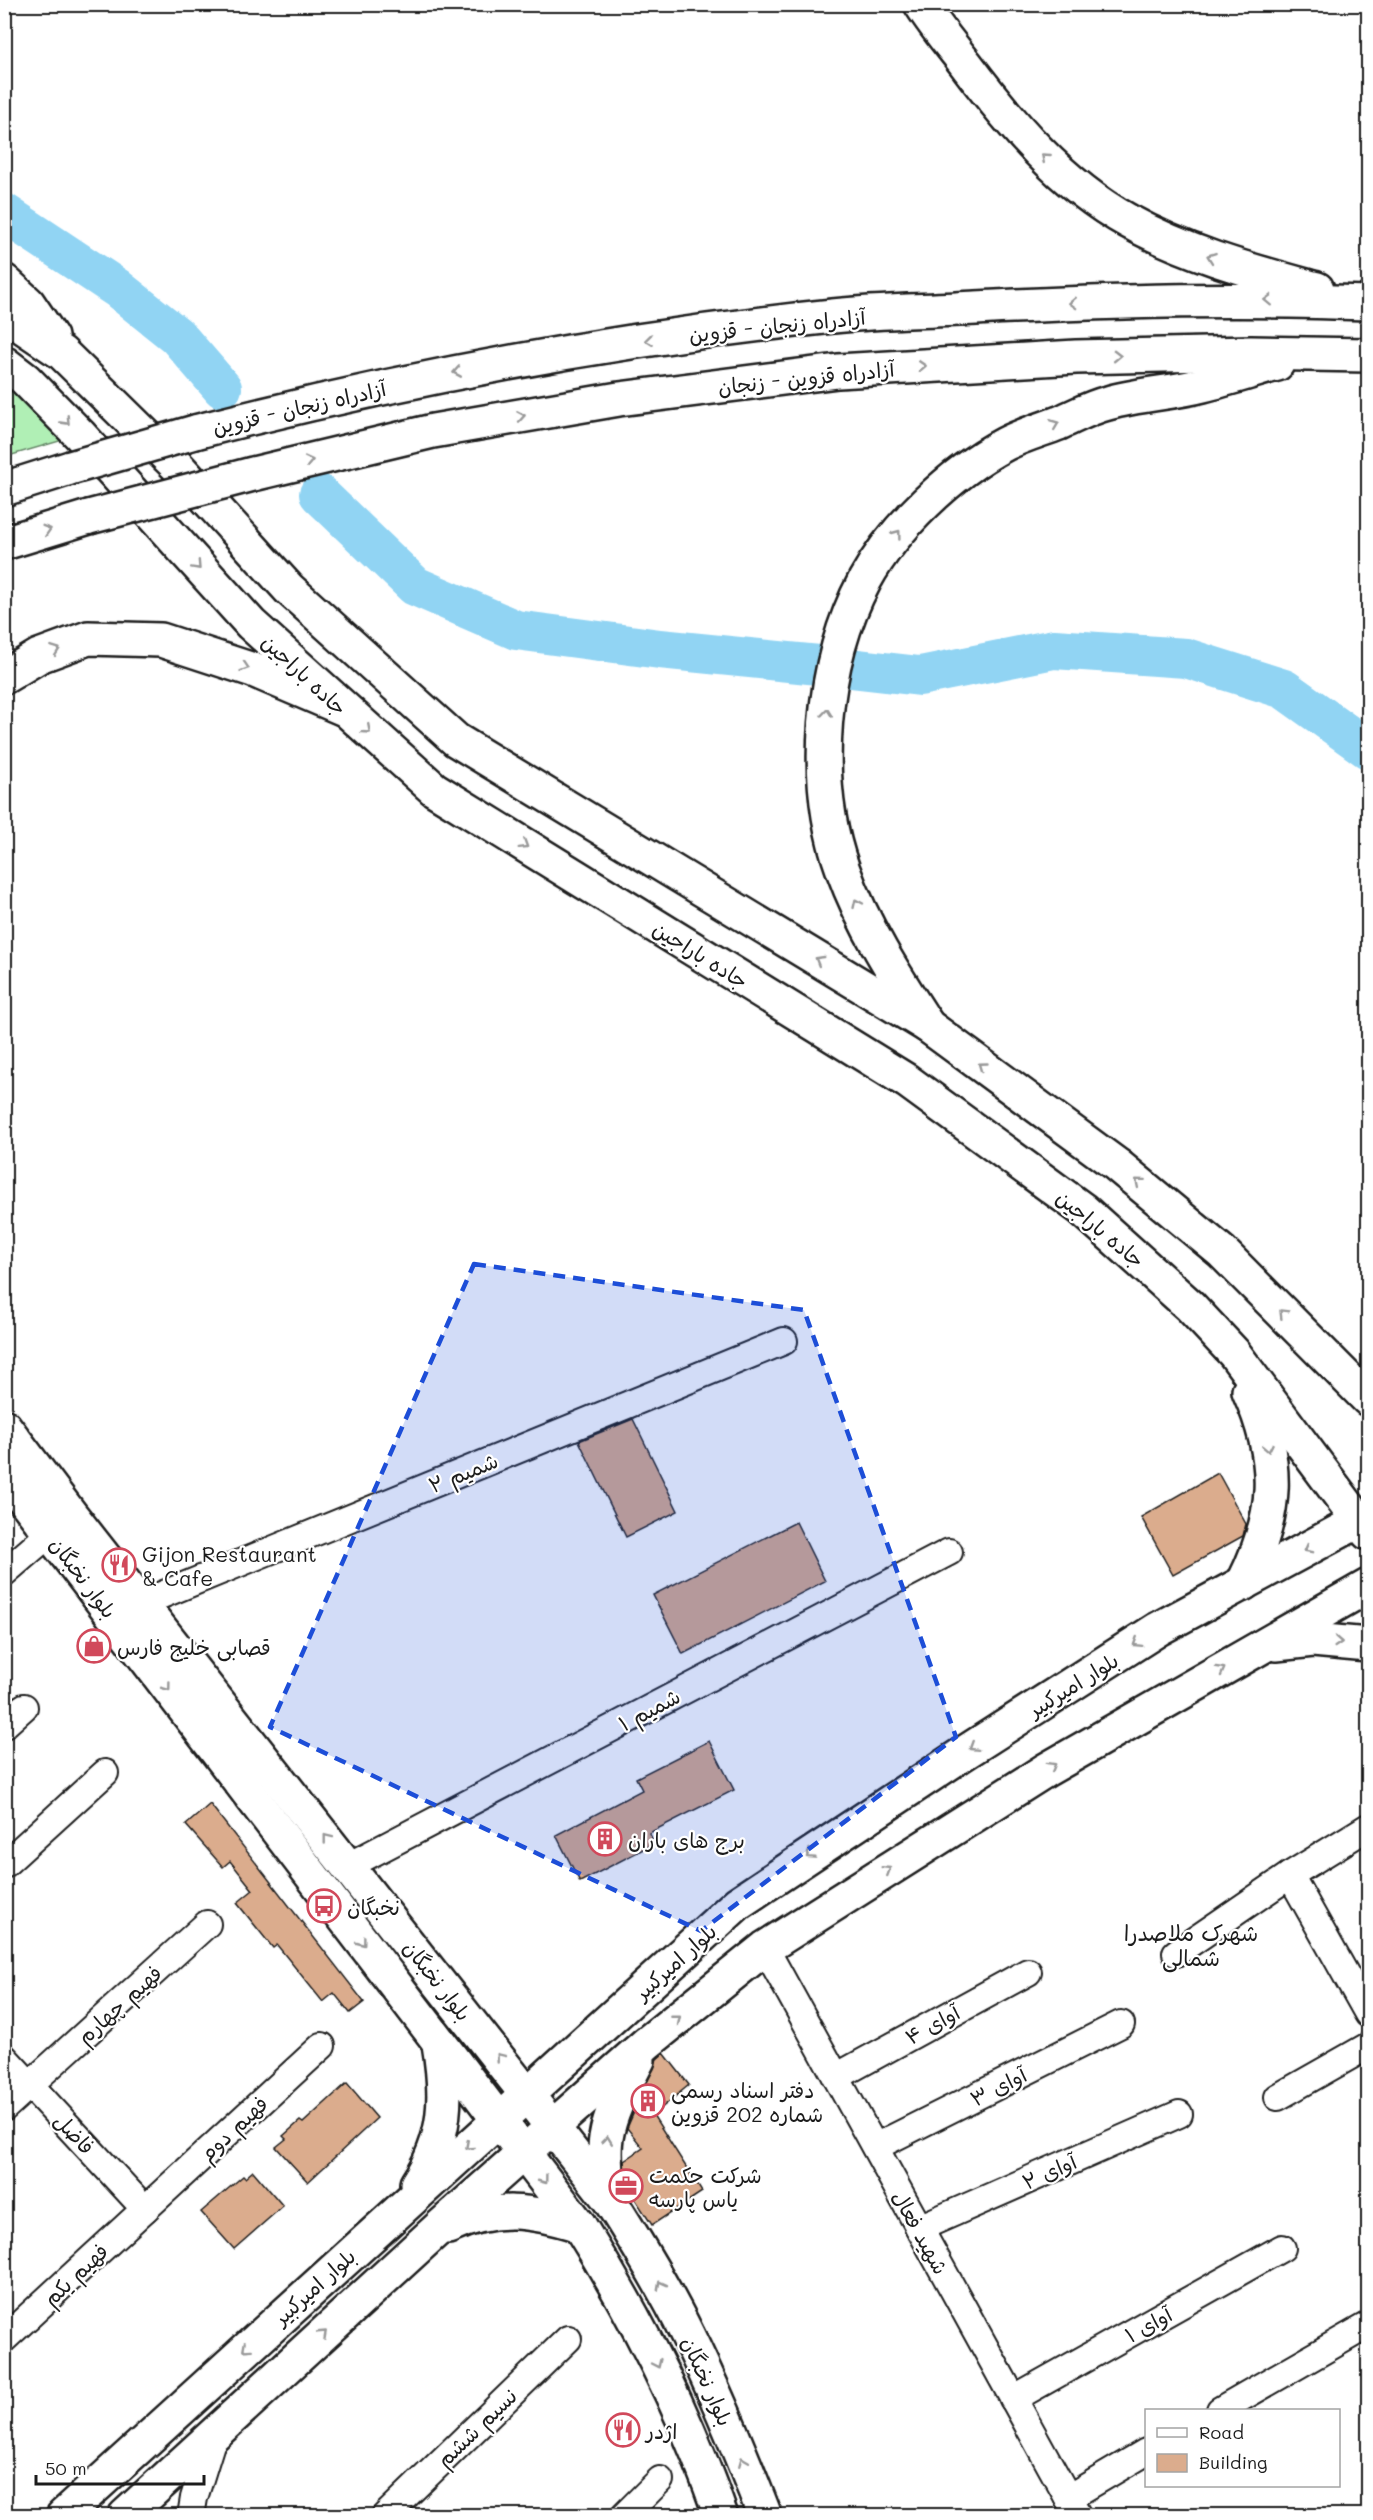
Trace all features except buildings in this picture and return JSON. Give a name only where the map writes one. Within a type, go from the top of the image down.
[{"type":"main road","points":[[921,4],[996,105],[1033,146],[1082,189],[1127,220],[1176,245],[1234,266],[1368,303]]},
{"type":"main road","points":[[4,280],[28,303],[62,353]]},
{"type":"main road","name":"آزادراه زنجان - قزوین","points":[[4,489],[195,432],[423,378],[606,345],[835,316],[1085,303],[1249,299],[1368,303]]},
{"type":"main road","points":[[4,314],[62,353],[180,468],[289,589],[456,740],[928,1026],[1117,1165],[1222,1252],[1368,1399]]},
{"type":"main road","points":[[928,1026],[896,976],[855,899],[842,868],[826,793],[825,740],[830,684],[842,635],[865,580],[900,529],[950,481],[1005,444],[1108,403],[1201,386],[1312,354]]},
{"type":"main road","name":"آزادراه قزوین - زنجان","points":[[4,543],[89,517],[253,474],[433,431],[619,399],[838,370],[1076,357],[1368,355]]},
{"type":"main road","name":"جاده باراجین","points":[[11,370],[80,435],[251,624],[434,789],[907,1081],[1082,1209],[1191,1306],[1234,1353],[1366,1523]]},
{"type":"main road","points":[[4,677],[39,656],[88,638],[160,640],[253,670],[342,708]]},
{"type":"main road","points":[[1310,1339],[1368,1366]]},
{"type":"main road","points":[[1234,1353],[1261,1419],[1269,1452],[1272,1486],[1268,1521],[1258,1553],[1243,1584]]},
{"type":"main road","name":"بلوار نخبگان","points":[[4,1426],[60,1524],[439,2042],[579,2225],[612,2278],[650,2350],[682,2417],[721,2516]]},
{"type":"main road","name":"بلوار نخبگان","points":[[4,1473],[142,1603],[609,2199],[648,2260],[686,2332],[718,2401],[765,2516]]},
{"type":"main road","name":"بلوار امیرکبیر","points":[[63,2516],[738,1903],[961,1755],[1158,1629],[1366,1523]]},
{"type":"main road","name":"بلوار امیرکبیر","points":[[125,2516],[435,2231],[646,2043],[765,1948],[1046,1770],[1368,1586]]},
{"type":"main road","points":[[1265,1645],[1313,1640],[1368,1645]]},
{"type":"main road","points":[[411,2198],[428,2167],[442,2127],[446,2084],[439,2042]]},
{"type":"main road","points":[[609,2199],[605,2163],[606,2138],[613,2112],[646,2043]]},
{"type":"main road","points":[[411,2198],[428,2195],[437,2203],[441,2214],[435,2231]]},
{"type":"main road","points":[[435,2231],[465,2219],[503,2212],[542,2214],[579,2225]]},
{"type":"street","name":"شمیم ۲","points":[[142,1603],[784,1341]]},
{"type":"street","points":[[4,1573],[60,1524]]},
{"type":"street","name":"شمیم ۱","points":[[348,1866],[949,1552]]},
{"type":"street","points":[[4,1725],[24,1707]]},
{"type":"street","points":[[4,1865],[105,1773]]},
{"type":"street","points":[[1176,1953],[1290,1875],[1368,1827]]},
{"type":"street","points":[[1290,1875],[1368,2014]]},
{"type":"street","name":"فهیم چهارم","points":[[4,2108],[207,1924]]},
{"type":"street","name":"شهید فعال","points":[[765,1948],[1073,2507]]},
{"type":"street","name":"آوای ۴","points":[[836,2077],[1028,1972]]},
{"type":"street","name":"آوای ۳","points":[[875,2147],[1121,2024]]},
{"type":"street","name":"فهیم دوم","points":[[145,2209],[322,2046]]},
{"type":"street","points":[[1278,2097],[1368,2046]]},
{"type":"street","name":"فاضل","points":[[4,2057],[145,2209]]},
{"type":"street","name":"آوای ۲","points":[[919,2228],[1179,2114]]},
{"type":"street","name":"فهیم یکم","points":[[4,2339],[145,2209]]},
{"type":"street","name":"آوای ۱","points":[[1013,2399],[1282,2248]]},
{"type":"street","points":[[1222,2409],[1368,2328]]},
{"type":"street","name":"نسیم ششم","points":[[385,2516],[568,2339]]},
{"type":"street","points":[[191,2516],[194,2498],[214,2434]]},
{"type":"street","points":[[1073,2507],[1145,2453]]},
{"type":"street","points":[[624,2516],[660,2480]]},
{"type":"highlighted area","points":[[474,1264],[804,1310],[956,1737],[701,1931],[270,1727]]},
{"type":"green space","points":[[4,368],[80,435],[5,457]]},
{"type":"waterway","points":[[4,213],[117,288],[177,336],[222,388]]},
{"type":"waterway","points":[[319,494],[415,586],[516,630],[660,649],[819,665]]},
{"type":"waterway","points":[[850,668],[920,676],[1054,649],[1186,658],[1284,689],[1368,749]]},
{"type":"place","name":"Gijon Restaurant & Cafe","points":[[119,1565]]},
{"type":"place","name":"قصابی خلیج فارس","points":[[94,1646]]},
{"type":"place","name":"برج های باران","points":[[605,1839]]},
{"type":"place","name":"نخبگان","points":[[324,1906]]},
{"type":"place","name":"دفتر اسناد رسمی شماره 202 قزوین","points":[[648,2101]]},
{"type":"place","name":"شرکت حکمت یاس پارسه","points":[[626,2186]]},
{"type":"place","name":"اژدر","points":[[623,2430]]},
{"type":"district","name":"شهرک ملاصدرا شمالی","points":[[1191,1944]]}]
